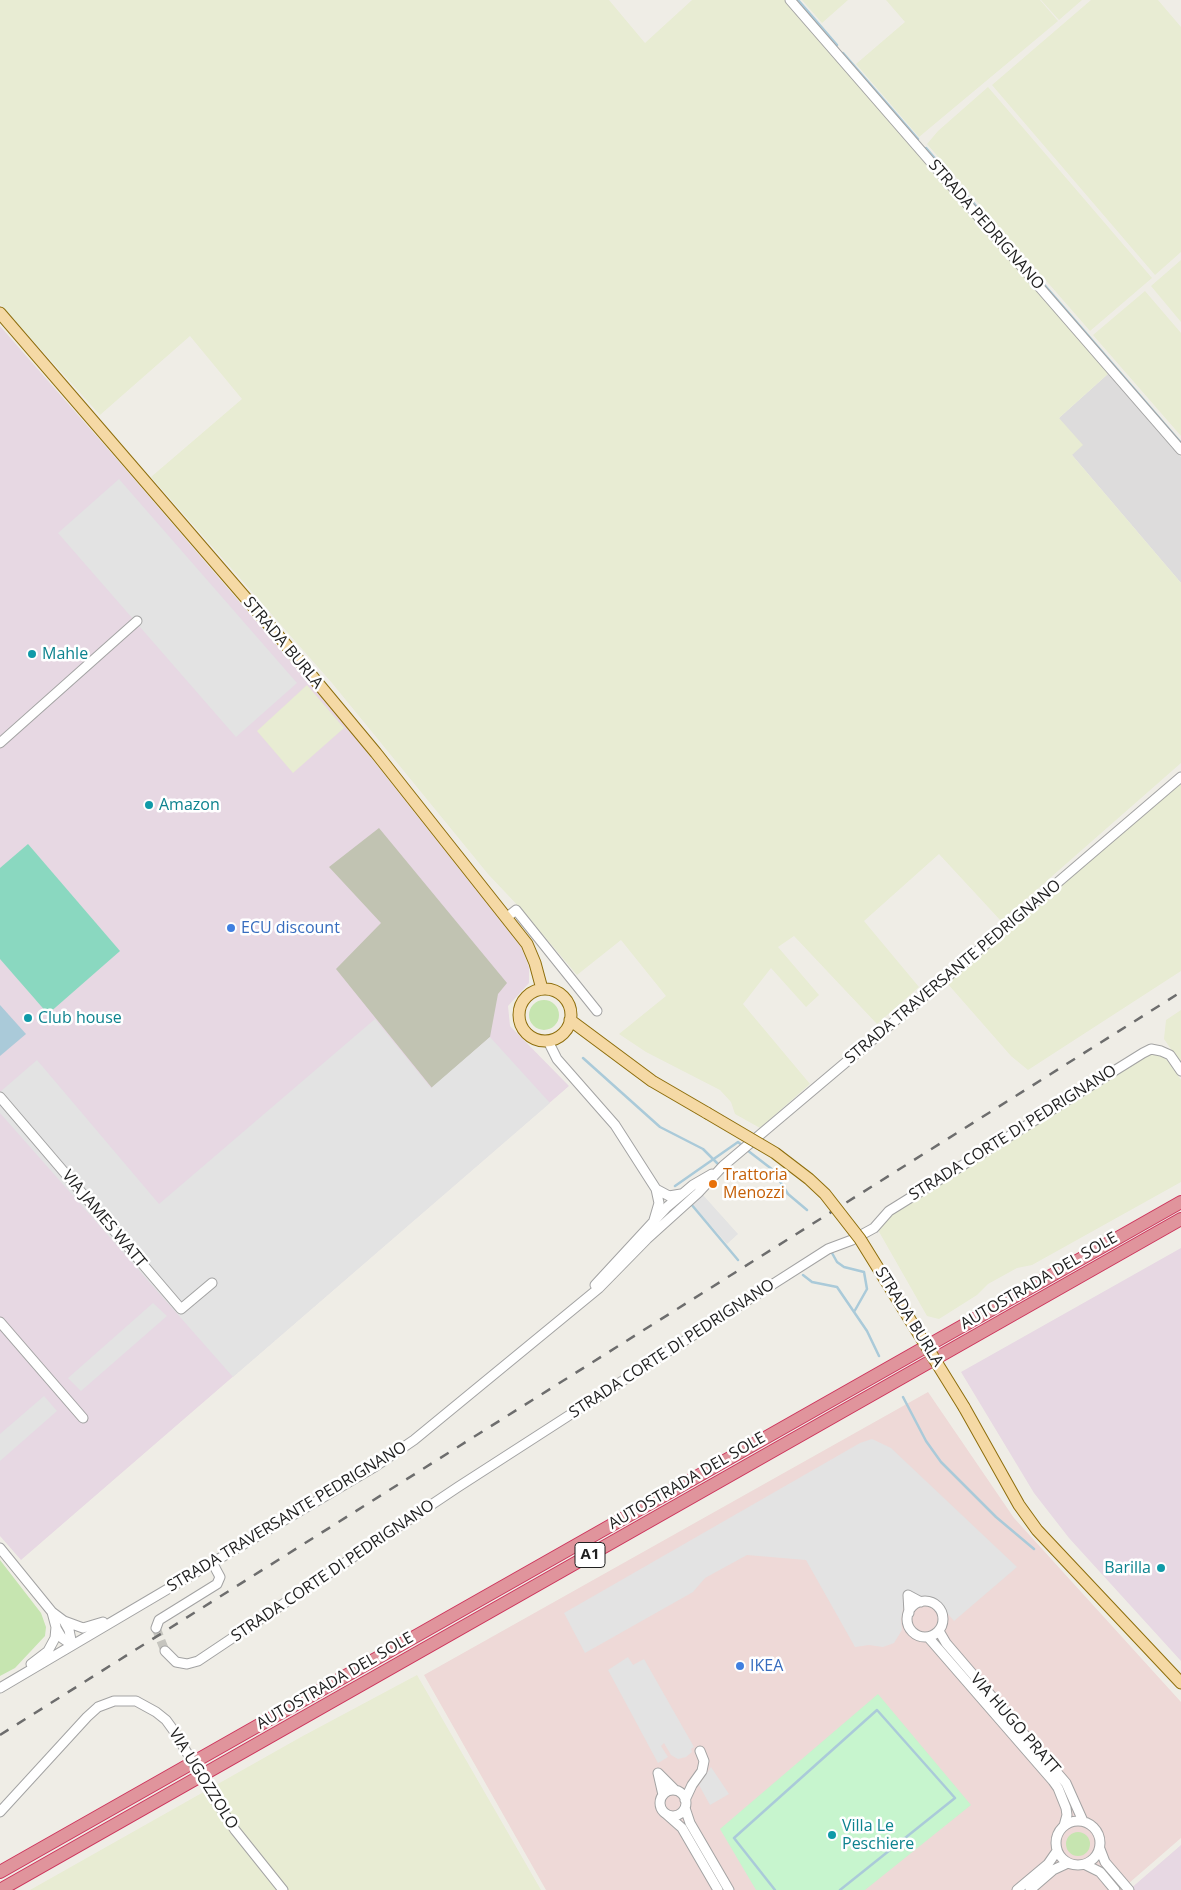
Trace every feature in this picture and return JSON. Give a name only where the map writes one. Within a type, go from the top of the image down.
[{"type":"highway","name":"AUTOSTRADA DEL SOLE","points":[[0,1872],[1181,1202]]},
{"type":"highway","name":"AUTOSTRADA DEL SOLE","points":[[0,1890],[1181,1219]]},
{"type":"main road","name":"STRADA BURLA","points":[[0,313],[345,716],[527,944],[535,963],[542,989]]},
{"type":"main road","points":[[542,989],[554,991],[564,998],[570,1008],[570,1020],[562,1034],[548,1041],[539,1040],[525,1032],[520,1020],[520,1008],[526,997],[531,993],[542,989]]},
{"type":"main road","name":"STRADA BURLA","points":[[570,1020],[652,1081],[775,1153],[825,1194],[860,1239],[964,1406],[1019,1505],[1037,1530],[1181,1682]]},
{"type":"street","name":"STRADA PEDRIGNANO","points":[[790,0],[1181,450]]},
{"type":"street","points":[[0,743],[137,621]]},
{"type":"street","name":"STRADA TRAVERSANTE PEDRIGNANO","points":[[580,1302],[622,1253],[654,1220],[663,1205],[683,1194],[739,1153],[1181,777]]},
{"type":"street","points":[[506,918],[516,910],[596,1011]]},
{"type":"street","points":[[548,1041],[557,1059],[615,1125],[656,1189],[664,1198],[663,1205],[681,1207]]},
{"type":"street","name":"STRADA CORTE DI PEDRIGNANO","points":[[165,1651],[176,1662],[188,1664],[198,1661],[458,1487],[726,1314],[828,1249],[852,1240],[874,1228],[889,1211],[1143,1053],[1151,1049],[1170,1055],[1181,1071]]},
{"type":"street","name":"VIA JAMES WATT","points":[[0,1097],[181,1309],[212,1283]]},
{"type":"street","name":"STRADA TRAVERSANTE PEDRIGNANO","points":[[0,1688],[376,1466],[414,1440],[599,1288],[681,1207],[698,1193],[723,1166]]},
{"type":"street","points":[[656,1189],[669,1196],[683,1194]]},
{"type":"street","name":"STRADA TRAVERSANTE PEDRIGNANO","points":[[623,1264],[639,1241],[662,1218],[663,1205]]},
{"type":"street","points":[[0,1322],[83,1418]]},
{"type":"street","points":[[0,1548],[52,1612],[64,1622],[69,1630],[72,1645]]},
{"type":"street","points":[[156,1628],[159,1620],[217,1584],[220,1577],[212,1562]]},
{"type":"street","points":[[921,1602],[933,1604],[941,1611],[943,1621],[939,1631],[928,1637],[918,1636],[911,1630],[907,1621],[912,1608],[921,1602]]},
{"type":"street","points":[[52,1612],[56,1627],[62,1638],[72,1645]]},
{"type":"street","points":[[64,1622],[83,1628],[127,1613]]},
{"type":"street","points":[[14,1680],[48,1651],[55,1638],[56,1627]]},
{"type":"street","name":"VIA HUGO PRATT","points":[[939,1631],[946,1643],[1066,1783],[1083,1821]]},
{"type":"street","name":"VIA HUGO PRATT","points":[[928,1637],[1053,1781],[1066,1808],[1067,1815],[1064,1826]]},
{"type":"street","name":"VIA UGOZZOLO","points":[[0,1812],[98,1707],[114,1701],[136,1701],[166,1720],[235,1830],[284,1890]]},
{"type":"street","points":[[665,1813],[677,1815],[685,1804],[692,1785],[704,1766],[700,1751]]},
{"type":"street","points":[[718,1890],[682,1828],[661,1807],[663,1795],[658,1772],[677,1791],[685,1804],[690,1823],[729,1890]]},
{"type":"street","points":[[663,1795],[669,1791],[677,1791],[692,1785]]},
{"type":"street","points":[[1100,1849],[1096,1858],[1086,1864],[1075,1866],[1060,1858],[1056,1839],[1064,1826],[1070,1822],[1083,1821],[1092,1825],[1100,1838],[1100,1849],[1105,1862],[1128,1890]]},
{"type":"street","points":[[1017,1890],[1048,1864],[1057,1851]]},
{"type":"street","points":[[1030,1890],[1058,1867],[1068,1863]]},
{"type":"street","points":[[1086,1864],[1100,1872],[1116,1890]]},
{"type":"shaded area","points":[[0,0],[609,0],[645,43],[692,0],[785,0],[1109,373],[1059,418],[1083,445],[1072,455],[1181,583],[1181,763],[1001,921],[939,854],[864,921],[919,987],[877,1024],[794,936],[778,947],[819,995],[806,1007],[771,968],[743,1004],[810,1084],[760,1128],[735,1114],[731,1102],[720,1090],[646,1052],[619,1034],[666,996],[621,940],[577,975],[522,910],[488,874],[332,683],[151,477],[242,399],[190,336],[100,415],[0,304]]},
{"type":"shaded area","points":[[802,0],[848,0],[822,23]]},
{"type":"shaded area","points":[[886,0],[1040,0],[1058,21],[919,137],[856,64],[905,22]]},
{"type":"shaded area","points":[[1041,0],[1082,0],[1059,20]]},
{"type":"shaded area","points":[[1091,0],[1158,0],[1181,27],[1181,252],[1155,275],[992,85]]},
{"type":"shaded area","points":[[988,87],[1152,278],[1090,331],[927,144],[938,131]]},
{"type":"shaded area","points":[[1181,260],[1181,322],[1151,286]]},
{"type":"shaded area","points":[[1145,291],[1181,333],[1181,436],[1093,335]]},
{"type":"shaded area","points":[[0,326],[346,726],[521,947],[529,967],[529,983],[508,1006],[510,1026],[569,1086],[21,1560],[0,1536]]},
{"type":"shaded area","points":[[1109,373],[1181,457],[1181,583],[1072,455],[1059,418]]},
{"type":"shaded area","points":[[119,479],[297,683],[236,737],[58,533]]},
{"type":"shaded area","points":[[307,685],[344,728],[293,773],[257,731]]},
{"type":"shaded area","points":[[1181,782],[1181,971],[1028,1070],[1011,1056],[947,983]]},
{"type":"shaded area","points":[[379,828],[507,983],[498,994],[490,1037],[432,1088],[336,969],[381,923],[329,867]]},
{"type":"shaded area","points":[[1181,1010],[1181,1064],[1164,1039],[1166,1020]]},
{"type":"shaded area","points":[[375,1019],[431,1088],[490,1037],[550,1103],[233,1377],[0,1113],[0,1092],[37,1060],[159,1204]]},
{"type":"shaded area","points":[[1146,1053],[1155,1053],[1162,1056],[1169,1062],[1181,1080],[1181,1182],[1032,1265],[1017,1268],[988,1284],[977,1295],[939,1319],[927,1316],[878,1230],[887,1217]]},
{"type":"shaded area","points":[[703,1195],[738,1234],[727,1244],[692,1204]]},
{"type":"shaded area","name":"Barilla","points":[[1181,1248],[1181,1661],[1069,1538],[1034,1493],[961,1372]]},
{"type":"shaded area","points":[[153,1303],[167,1316],[81,1391],[68,1378]]},
{"type":"shaded area","points":[[928,1392],[1014,1518],[1181,1702],[1181,1838],[1121,1890],[546,1890],[424,1675]]},
{"type":"shaded area","points":[[44,1396],[57,1411],[0,1461],[0,1434]]},
{"type":"shaded area","points":[[872,1439],[891,1448],[1017,1567],[954,1621],[934,1598],[921,1596],[913,1598],[908,1601],[903,1609],[902,1630],[894,1643],[883,1647],[869,1645],[855,1647],[806,1560],[747,1555],[705,1578],[693,1592],[585,1653],[564,1613],[860,1443]]},
{"type":"shaded area","points":[[628,1657],[633,1665],[644,1659],[694,1747],[691,1749],[692,1752],[686,1757],[678,1759],[671,1755],[664,1743],[661,1746],[668,1757],[658,1763],[608,1670]]},
{"type":"shaded area","points":[[417,1675],[541,1890],[30,1890],[301,1737]]},
{"type":"shaded area","points":[[711,1767],[729,1794],[710,1805],[699,1785]]},
{"type":"shaded area","points":[[1181,1845],[1181,1890],[1129,1890]]},
{"type":"green space","points":[[28,844],[120,951],[48,1014],[0,959],[0,868]]},
{"type":"green space","points":[[544,1000],[555,1004],[559,1015],[555,1026],[544,1030],[533,1026],[529,1015],[533,1004]]},
{"type":"green space","points":[[0,1560],[41,1613],[46,1627],[45,1636],[15,1668],[0,1676]]},
{"type":"green space","points":[[878,1694],[971,1805],[865,1890],[756,1890],[720,1829]]},
{"type":"green space","points":[[1078,1832],[1087,1835],[1090,1844],[1087,1853],[1078,1856],[1069,1853],[1066,1844],[1069,1835]]},
{"type":"water","points":[[0,1005],[26,1034],[0,1056]]},
{"type":"waterway","points":[[798,0],[837,45]]},
{"type":"waterway","points":[[843,53],[918,139]]},
{"type":"waterway","points":[[926,148],[1181,443]]},
{"type":"waterway","points":[[583,1058],[660,1127],[703,1149],[718,1164]]},
{"type":"waterway","points":[[675,1186],[738,1142],[743,1146]]},
{"type":"waterway","points":[[747,1150],[773,1170],[788,1194],[807,1210]]},
{"type":"waterway","points":[[691,1204],[738,1260]]},
{"type":"waterway","points":[[832,1253],[837,1262],[844,1267],[864,1272],[867,1289],[854,1312]]},
{"type":"waterway","points":[[803,1275],[812,1282],[837,1287],[867,1331],[879,1356]]},
{"type":"waterway","points":[[903,1397],[926,1441],[941,1462],[996,1517],[1034,1549]]},
{"type":"waterway","points":[[775,1890],[734,1838],[877,1710],[955,1798],[840,1890]]},
{"type":"tunnel","points":[[156,1628],[165,1651]]},
{"type":"railway","points":[[0,1735],[1181,992]]},
{"type":"place","name":"Mahle","points":[[32,654]]},
{"type":"place","name":"Amazon","points":[[149,805]]},
{"type":"place","name":"ECU discount","points":[[231,928]]},
{"type":"place","name":"Club house","points":[[28,1018]]},
{"type":"place","name":"Trattoria Menozzi","points":[[713,1184]]},
{"type":"place","name":"Barilla","points":[[1161,1568]]},
{"type":"place","name":"IKEA","points":[[740,1666]]},
{"type":"place","name":"Villa Le Peschiere","points":[[832,1835]]}]
